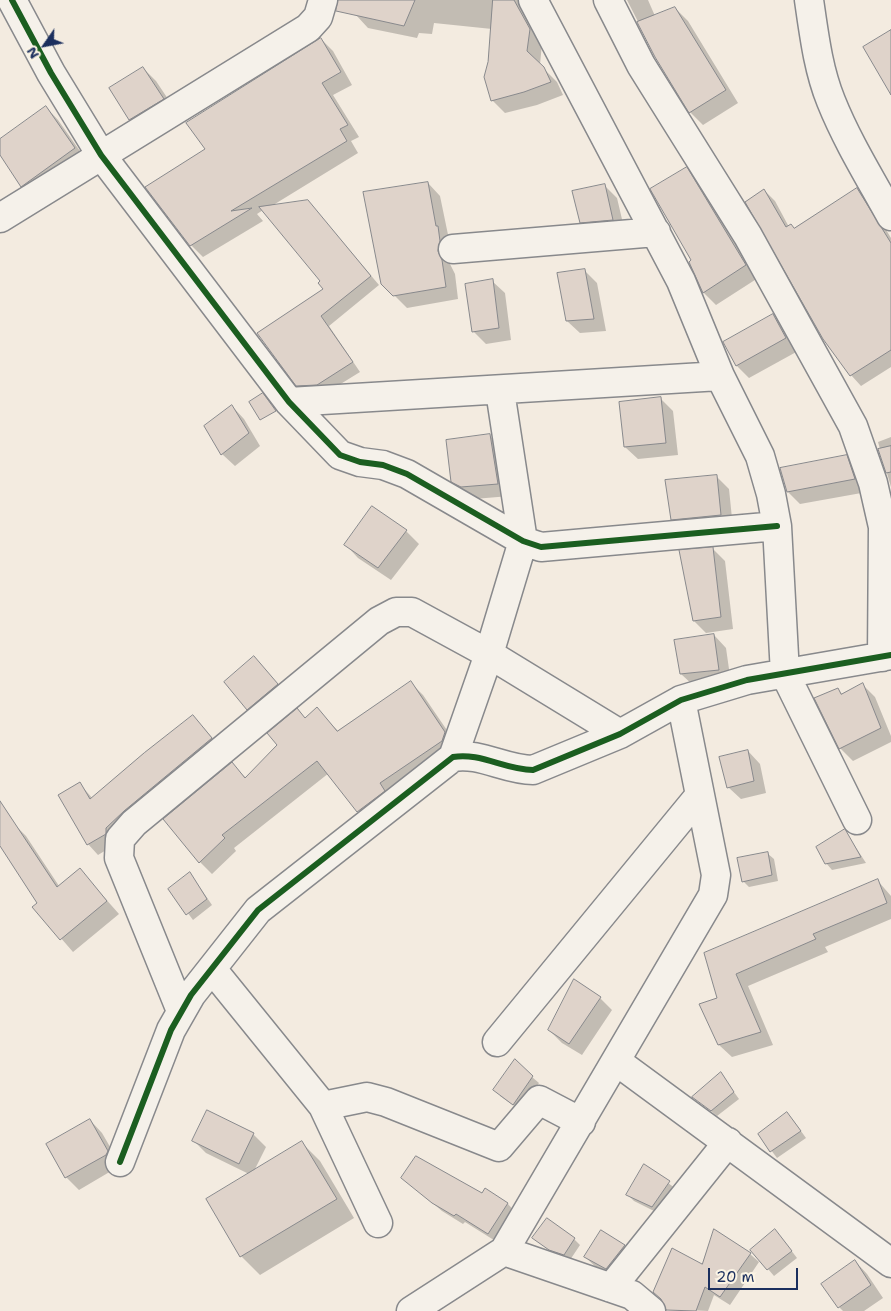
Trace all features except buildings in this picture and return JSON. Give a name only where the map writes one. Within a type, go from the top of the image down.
[{"type":"street","points":[[12,0],[51,73],[101,155],[289,402],[340,455],[360,462],[383,465],[407,474],[523,541],[541,547],[777,526]]},
{"type":"street","points":[[0,218],[308,28],[318,16],[323,0]]},
{"type":"street","points":[[533,0],[681,281],[720,376],[760,456],[771,494],[777,526],[785,674],[857,820]]},
{"type":"street","points":[[120,1162],[171,1030],[212,968],[258,910],[453,757],[467,754],[519,770],[533,770],[620,734],[682,700],[747,680],[887,656],[883,527],[873,483],[853,426],[748,236],[641,65],[608,0]]},
{"type":"street","points":[[809,0],[818,57],[830,100],[854,149],[891,216]]},
{"type":"street","points":[[453,249],[656,232]]},
{"type":"street","points":[[289,402],[500,391],[720,376]]},
{"type":"street","points":[[453,757],[490,654],[523,541],[500,391]]},
{"type":"street","points":[[182,1011],[119,858],[120,839],[134,823],[379,621],[396,612],[412,612],[490,654],[620,734]]},
{"type":"street","points":[[411,1311],[504,1251],[714,896],[716,875],[682,700]]},
{"type":"street","points":[[497,1042],[700,795]]},
{"type":"street","points":[[212,968],[323,1106],[378,1222]]},
{"type":"street","points":[[616,1061],[891,1263]]},
{"type":"street","points":[[323,1106],[367,1097],[386,1102],[499,1147],[539,1100],[581,1122]]},
{"type":"street","points":[[611,1288],[728,1142]]},
{"type":"street","points":[[504,1251],[632,1295],[651,1311]]},
{"type":"cycle path","points":[[12,0],[51,73],[101,155],[289,402],[340,455],[360,462],[383,465],[407,474],[523,541],[541,547],[777,526]]},
{"type":"cycle path","points":[[120,1162],[171,1030],[191,995],[258,910],[453,757],[473,757],[512,767],[533,770],[620,734],[681,700],[747,680],[891,655]]}]
